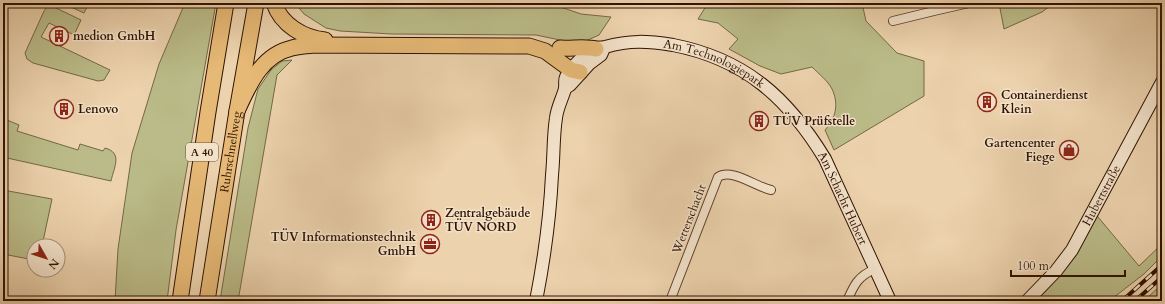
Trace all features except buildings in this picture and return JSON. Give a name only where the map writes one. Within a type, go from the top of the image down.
[{"type":"highway","name":"A 40","points":[[180,301],[226,3]]},
{"type":"highway","name":"Ruhrschnellweg","points":[[207,301],[237,111],[256,3]]},
{"type":"highway","points":[[274,3],[275,7],[291,26],[301,33],[316,39],[343,41],[531,41],[546,42],[560,48],[600,48]]},
{"type":"highway","points":[[237,111],[260,68],[275,54],[291,48],[313,45],[529,46],[545,51],[576,69]]},
{"type":"highway","points":[[560,48],[576,69]]},
{"type":"street","points":[[894,21],[933,7],[969,3]]},
{"type":"street","name":"Am Technologiepark","points":[[536,301],[544,253],[551,192],[556,118],[565,88],[570,85],[576,69],[600,48],[619,43],[648,42],[699,51],[737,68],[765,86],[792,111],[806,129]]},
{"type":"street","name":"Hubertstraße","points":[[1027,301],[1056,271],[1072,250],[1162,82]]},
{"type":"street","name":"Am Schacht Hubert","points":[[806,129],[825,159],[890,301]]},
{"type":"street","name":"Wetterschacht","points":[[670,301],[718,177],[730,174],[771,190]]},
{"type":"street","points":[[847,301],[856,282],[863,274],[875,269]]},
{"type":"green space","points":[[62,3],[89,3],[84,13]]},
{"type":"green space","points":[[185,3],[216,3],[176,230],[167,301],[115,301],[118,249],[132,153],[159,64]]},
{"type":"green space","points":[[295,3],[549,3],[581,14],[611,17],[599,35],[579,44],[536,35],[392,34],[340,31],[326,28],[304,14]]},
{"type":"green space","points":[[708,3],[862,3],[866,21],[897,53],[924,61],[924,96],[834,150],[825,130],[832,121],[836,105],[832,89],[823,77],[812,67],[781,74],[760,66],[729,49],[738,39],[718,23],[698,19]]},
{"type":"green space","points":[[999,3],[1054,3],[1042,12],[1004,29]]},
{"type":"green space","points":[[52,6],[81,20],[74,35],[49,23],[41,37],[110,70],[104,80],[98,81],[33,63],[27,59],[25,53],[44,11],[47,7]]},
{"type":"green space","points":[[292,60],[277,75],[238,301],[220,301],[248,128],[258,89],[271,70],[282,61]]},
{"type":"green space","points":[[7,120],[19,125],[17,131],[78,150],[80,144],[103,151],[105,148],[111,150],[116,157],[116,161],[111,181],[7,158],[3,172],[3,122]]},
{"type":"green space","points":[[3,190],[52,199],[44,238],[26,238],[26,258],[3,254]]},
{"type":"green space","points":[[1093,211],[1139,266],[1162,244],[1162,256],[1144,274],[1109,301],[1031,301]]},
{"type":"green space","points":[[1162,284],[1162,301],[1144,301],[1145,300]]},
{"type":"railway","points":[[1122,301],[1162,265]]},
{"type":"railway","points":[[1135,301],[1162,277]]},
{"type":"place","name":"medion GmbH","points":[[59,36]]},
{"type":"place","name":"Containerdienst Klein","points":[[987,102]]},
{"type":"place","name":"Lenovo","points":[[64,109]]},
{"type":"place","name":"TÜV Prüfstelle","points":[[759,121]]},
{"type":"place","name":"Gartencenter Fiege","points":[[1069,150]]},
{"type":"place","name":"Zentralgebäude TÜV NORD","points":[[431,220]]},
{"type":"place","name":"TÜV Informationstechnik GmbH","points":[[430,244]]}]
